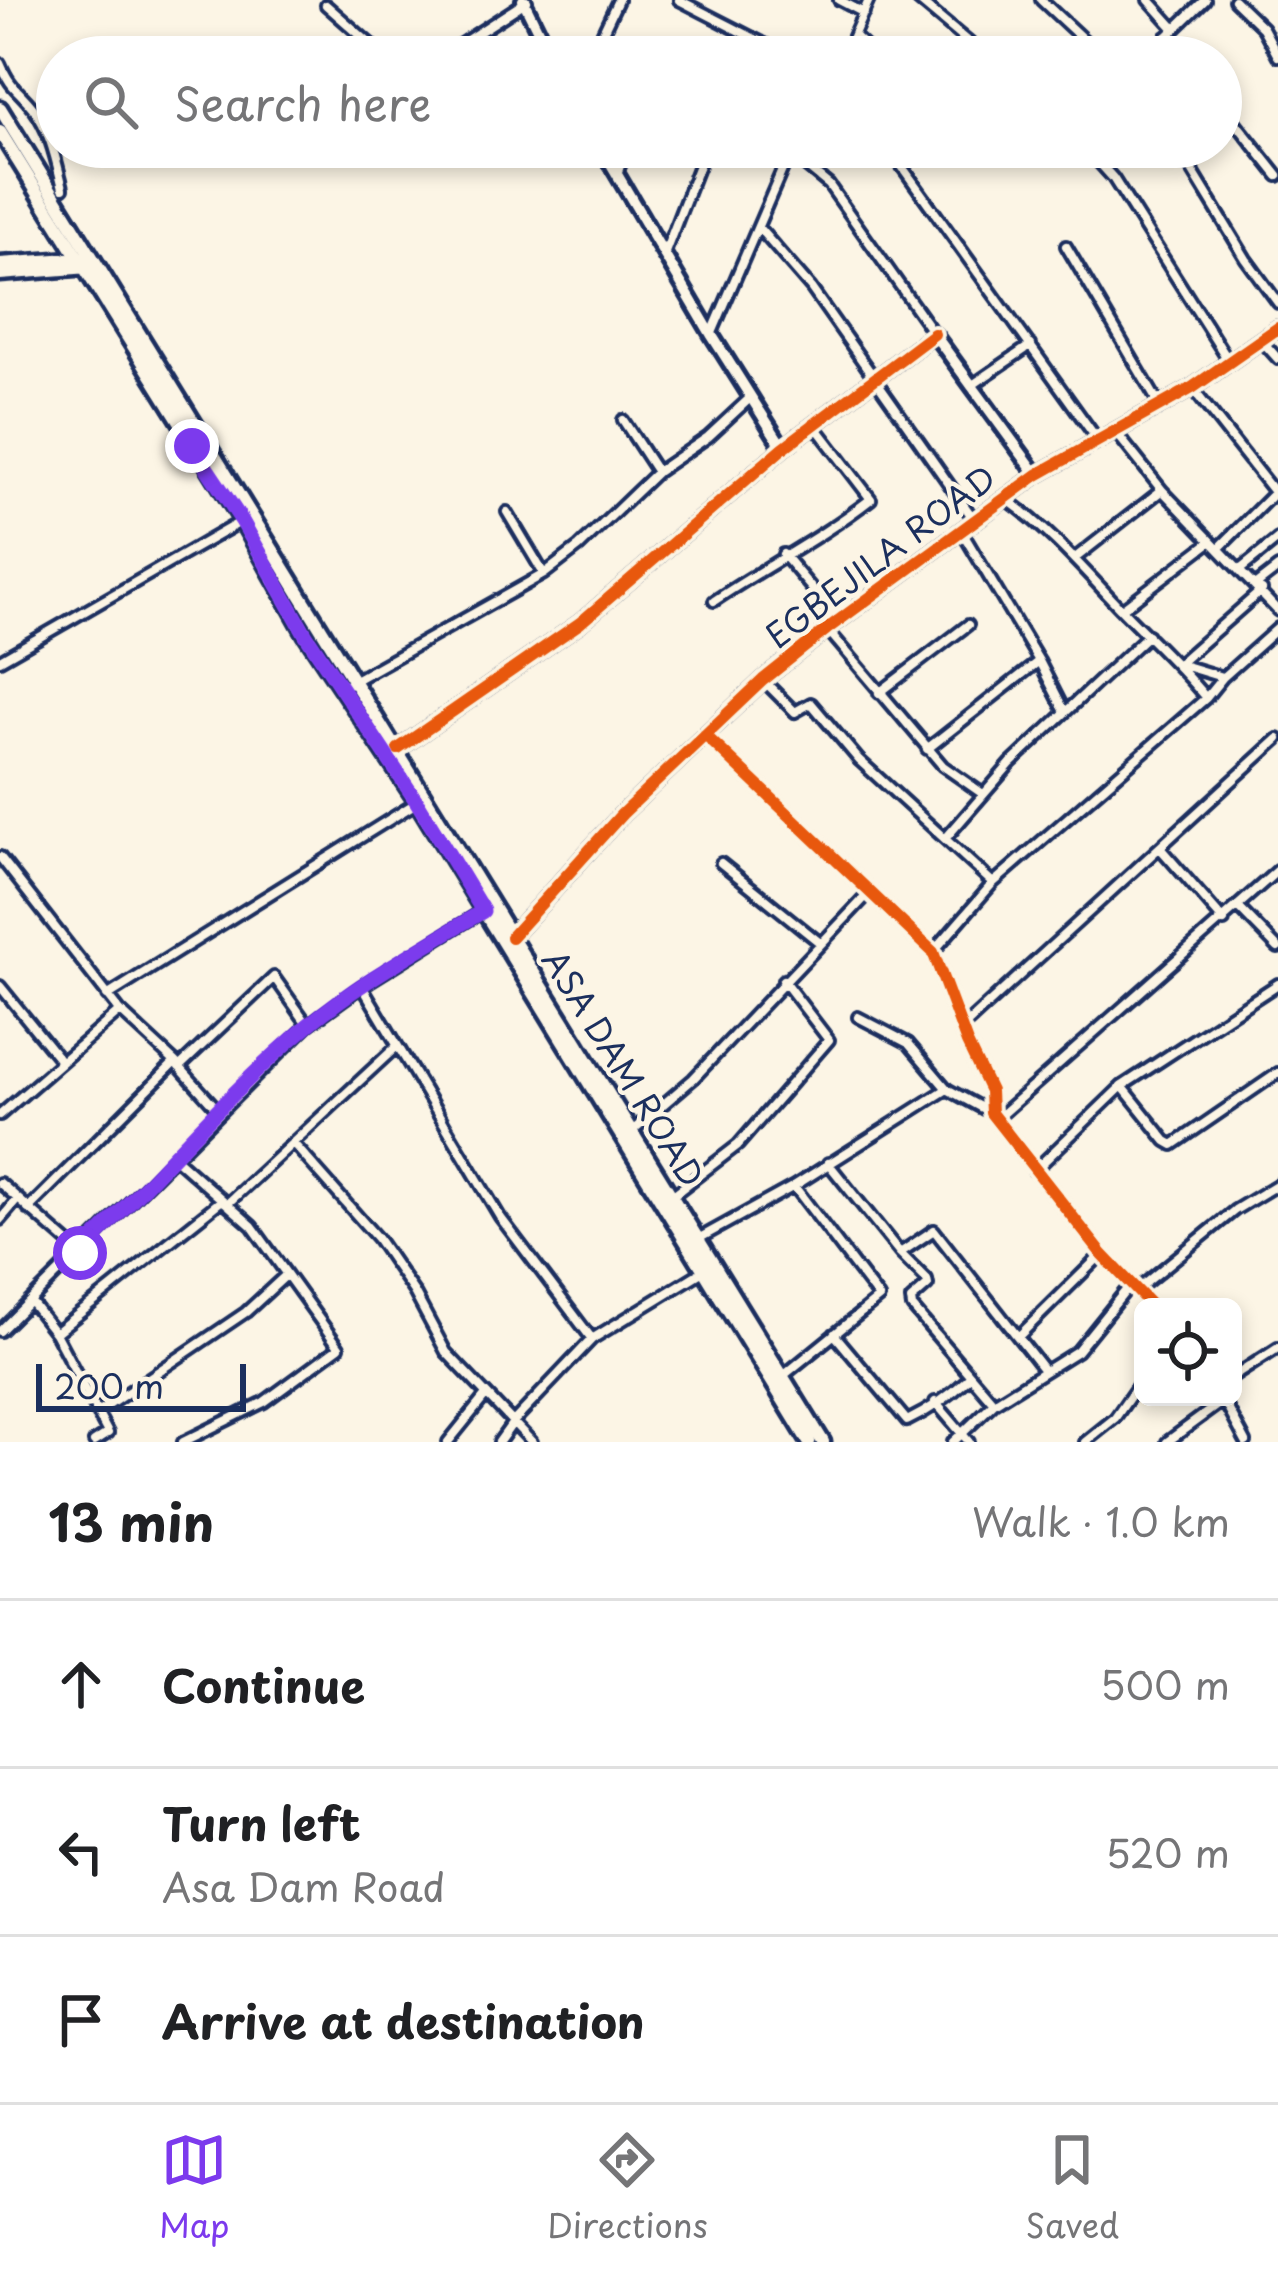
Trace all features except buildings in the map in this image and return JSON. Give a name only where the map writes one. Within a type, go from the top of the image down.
[{"type":"main road","name":"ASA DAM ROAD","points":[[0,108],[87,262],[704,1271],[783,1376],[823,1442]]},
{"type":"main road","name":"ASA DAM ROAD","points":[[0,132],[63,235],[87,262],[93,285],[242,521],[306,635],[398,749],[698,1239],[809,1442]]},
{"type":"main road","points":[[59,265],[63,235]]},
{"type":"main road","points":[[0,274],[87,262]]},
{"type":"main road","points":[[0,264],[59,265],[93,285]]},
{"type":"street","points":[[600,36],[618,0]]},
{"type":"street","points":[[679,0],[749,36]]},
{"type":"street","points":[[838,0],[864,13]]},
{"type":"street","points":[[854,36],[869,0]]},
{"type":"street","points":[[918,0],[961,36]]},
{"type":"street","points":[[1040,0],[1079,36]]},
{"type":"street","points":[[1149,0],[1175,29]]},
{"type":"street","points":[[1167,36],[1205,0]]},
{"type":"street","points":[[1234,0],[1263,28],[1278,56]]},
{"type":"street","points":[[473,36],[525,2],[541,36]]},
{"type":"street","points":[[326,5],[361,36]]},
{"type":"street","points":[[0,63],[11,88],[36,113]]},
{"type":"street","points":[[1242,131],[1278,176]]},
{"type":"street","points":[[59,168],[63,188]]},
{"type":"street","points":[[613,168],[783,448]]},
{"type":"street","points":[[617,174],[619,168]]},
{"type":"street","points":[[664,255],[698,168]]},
{"type":"street","points":[[711,334],[783,168]]},
{"type":"street","points":[[811,168],[830,185],[1036,475]]},
{"type":"street","points":[[903,168],[1097,439]]},
{"type":"street","points":[[1102,168],[1230,363]]},
{"type":"street","points":[[1191,168],[1278,303]]},
{"type":"street","points":[[758,227],[812,288],[975,521]]},
{"type":"street","points":[[1066,246],[1159,404]]},
{"type":"street","name":"EGBEJILA ROAD","points":[[511,938],[622,814],[763,680],[827,629],[1036,475],[1192,388],[1278,328]]},
{"type":"street","points":[[398,749],[580,623],[783,448],[934,334]]},
{"type":"street","points":[[1262,341],[1278,359]]},
{"type":"street","points":[[971,386],[1031,345]]},
{"type":"street","points":[[1122,609],[1215,545],[1276,490],[1192,388]]},
{"type":"street","points":[[347,684],[544,574],[657,472],[708,437],[750,398]]},
{"type":"street","points":[[623,420],[657,472]]},
{"type":"street","points":[[714,601],[784,554],[825,535],[871,499],[816,427]]},
{"type":"street","points":[[1113,429],[1162,490],[1278,611]]},
{"type":"street","points":[[1075,560],[1162,490]]},
{"type":"street","points":[[1005,498],[1031,516],[1206,698]]},
{"type":"street","points":[[506,512],[544,574]]},
{"type":"street","points":[[0,660],[242,521]]},
{"type":"street","points":[[962,532],[1040,661],[1065,712]]},
{"type":"street","points":[[1240,569],[1278,539]]},
{"type":"street","points":[[784,554],[839,621]]},
{"type":"street","points":[[1178,664],[1278,568]]},
{"type":"street","points":[[879,693],[968,625]]},
{"type":"street","points":[[933,952],[992,883],[1206,698],[1278,628]]},
{"type":"street","points":[[827,629],[943,766],[983,794]]},
{"type":"street","points":[[945,839],[983,794],[1148,635]]},
{"type":"street","points":[[927,748],[1040,661]]},
{"type":"street","points":[[1178,664],[1223,677]]},
{"type":"street","points":[[763,680],[795,712],[811,704],[859,760],[992,883]]},
{"type":"street","points":[[705,735],[933,952],[990,1091],[993,1117]]},
{"type":"street","points":[[962,1028],[1278,739]]},
{"type":"street","points":[[107,996],[417,802]]},
{"type":"street","points":[[1160,848],[1224,921]]},
{"type":"street","points":[[0,857],[120,1012],[218,1110]]},
{"type":"street","points":[[721,863],[819,943]]},
{"type":"street","points":[[993,1117],[1278,870]]},
{"type":"street","points":[[632,1131],[692,1079],[871,891]]},
{"type":"street","points":[[1239,908],[1278,947]]},
{"type":"street","points":[[0,1331],[308,1025],[483,911]]},
{"type":"street","points":[[28,1209],[274,977],[308,1025]]},
{"type":"street","points":[[671,1197],[738,1144],[830,1040],[783,980]]},
{"type":"street","points":[[1034,1171],[1122,1086],[1278,984]]},
{"type":"street","points":[[0,986],[60,1060]]},
{"type":"street","points":[[362,986],[510,1233],[592,1339]]},
{"type":"street","points":[[1,1112],[120,1012]]},
{"type":"street","points":[[858,1017],[908,1043],[946,1089],[993,1117],[1102,1254],[1144,1298]]},
{"type":"street","points":[[55,1333],[225,1202],[396,1047]]},
{"type":"street","points":[[1122,1086],[1173,1145],[1278,1073]]},
{"type":"street","points":[[698,1239],[794,1186],[946,1089]]},
{"type":"street","points":[[293,1143],[376,1238],[414,1292],[446,1352],[532,1442]]},
{"type":"street","points":[[175,1158],[252,1226],[339,1347],[264,1402],[183,1442]]},
{"type":"street","points":[[828,1163],[929,1283],[911,1300],[912,1307],[994,1403]]},
{"type":"street","points":[[0,1183],[80,1253]]},
{"type":"street","points":[[953,1442],[994,1403],[1076,1351],[1134,1287],[1235,1210],[1278,1184]]},
{"type":"street","points":[[783,1376],[880,1298],[794,1186]]},
{"type":"street","points":[[0,1220],[18,1199]]},
{"type":"street","points":[[900,1253],[934,1230],[1043,1369]]},
{"type":"street","points":[[1018,1337],[1102,1254]]},
{"type":"street","points":[[499,1442],[592,1339],[704,1271]]},
{"type":"street","points":[[98,1413],[246,1312],[284,1276]]},
{"type":"street","points":[[31,1302],[55,1333],[110,1438],[94,1442]]},
{"type":"street","points":[[834,1334],[907,1421],[935,1402],[944,1402],[969,1378]]},
{"type":"street","points":[[1242,1372],[1278,1348]]},
{"type":"street","points":[[1085,1442],[1115,1418],[1134,1391]]},
{"type":"street","points":[[448,1442],[486,1395]]},
{"type":"street","points":[[935,1402],[969,1442]]},
{"type":"street","points":[[1168,1442],[1213,1406]]},
{"type":"street","points":[[1226,1406],[1246,1442]]},
{"type":"cycle path","points":[[511,937],[622,814],[763,680],[827,629],[1037,475],[1192,388],[1278,328]]},
{"type":"cycle path","points":[[398,749],[580,623],[783,448],[934,334]]},
{"type":"cycle path","points":[[705,735],[933,952],[990,1091],[991,1113],[1102,1254],[1144,1298]]},
{"type":"route","points":[[80,1253],[308,1025],[483,911],[306,635],[242,521],[192,446]]}]
